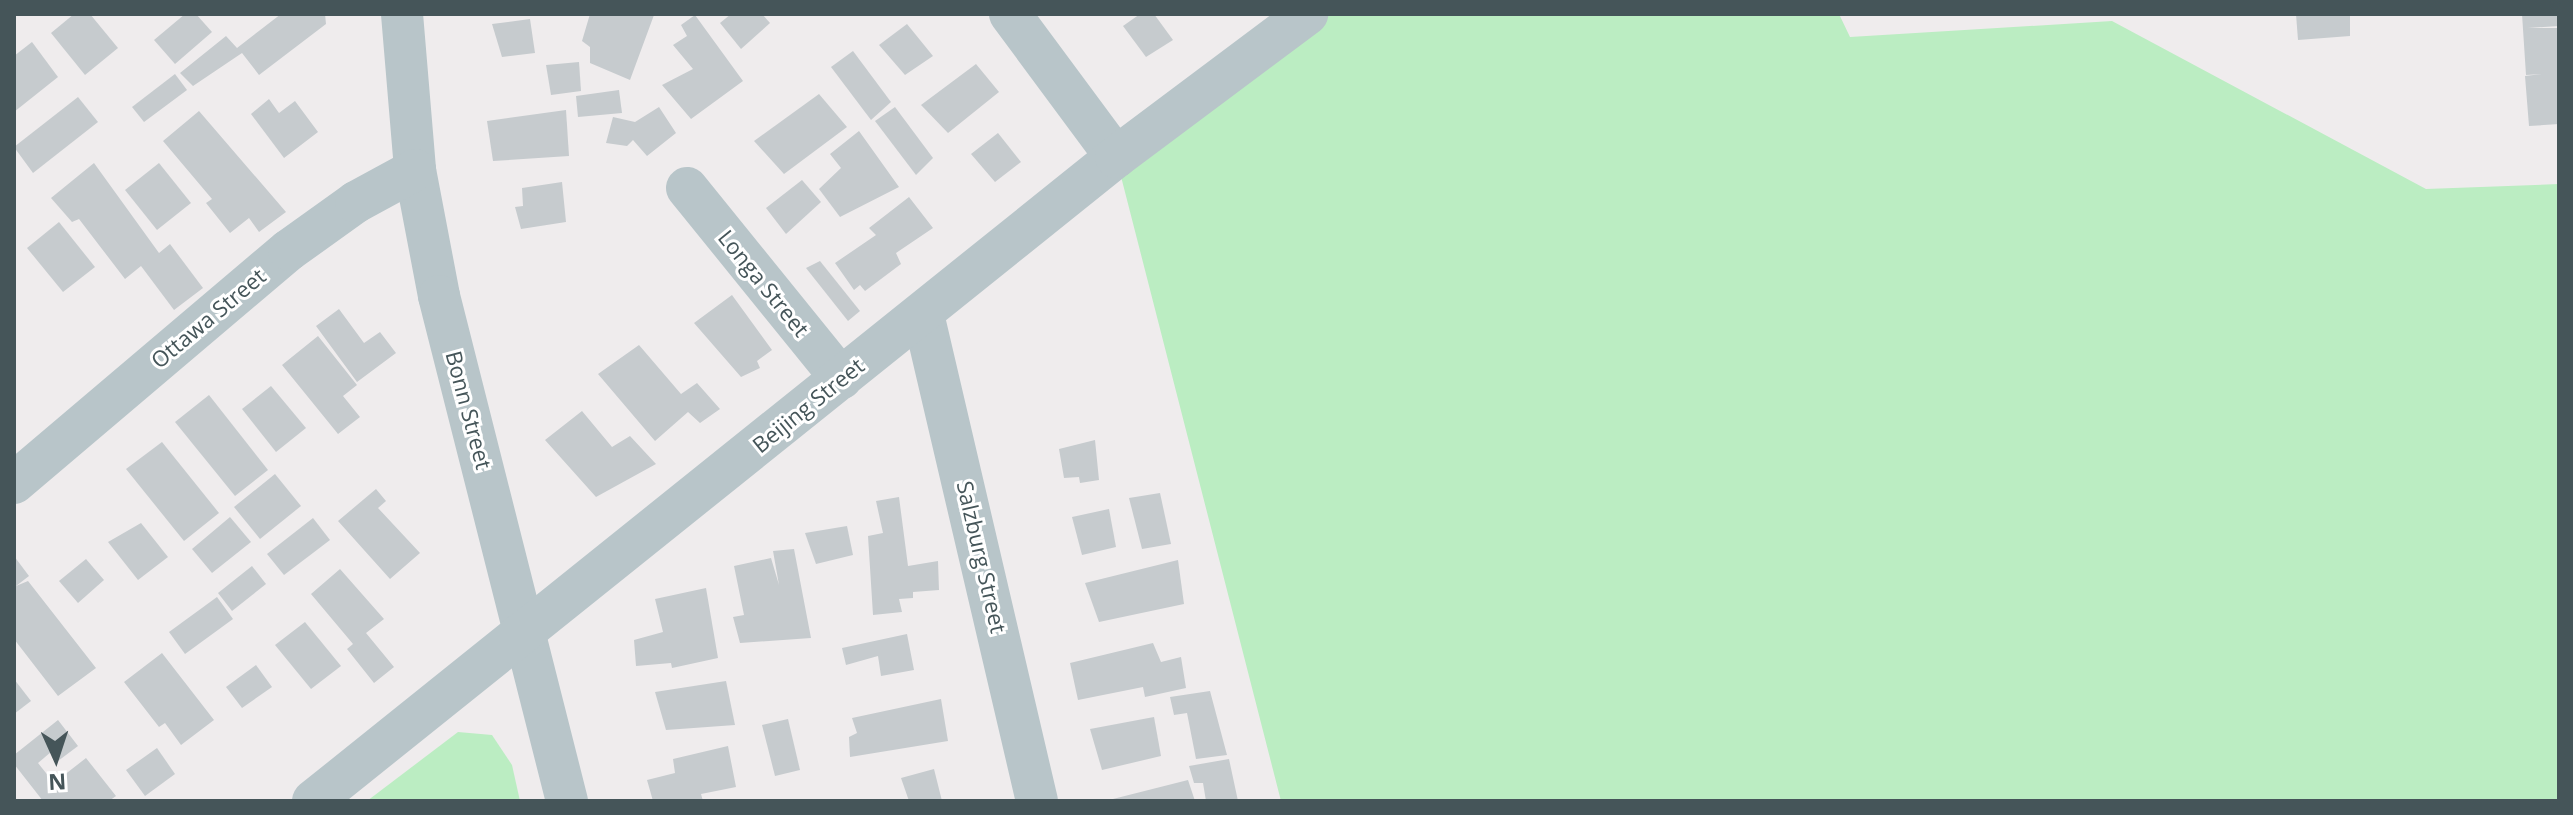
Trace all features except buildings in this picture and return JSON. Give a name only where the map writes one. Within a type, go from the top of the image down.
[{"type":"street","name":"Bonn Street","points":[[402,14],[415,170],[439,296],[527,631],[567,801]]},
{"type":"street","points":[[1010,14],[1116,157]]},
{"type":"street","name":"Beijing Street","points":[[313,801],[1116,157],[1307,14]]},
{"type":"street","name":"Ottawa Street","points":[[14,483],[299,242],[356,202],[415,170]]},
{"type":"street","name":"Longa Street","points":[[687,188],[841,378]]},
{"type":"street","name":"Salzburg Street","points":[[923,314],[1037,801]]},
{"type":"green space","points":[[1307,14],[1839,14],[1850,37],[2112,21],[2426,189],[2559,184],[2559,801],[1281,801],[1116,157]]},
{"type":"green space","points":[[458,732],[492,735],[512,765],[520,801],[367,801]]}]
